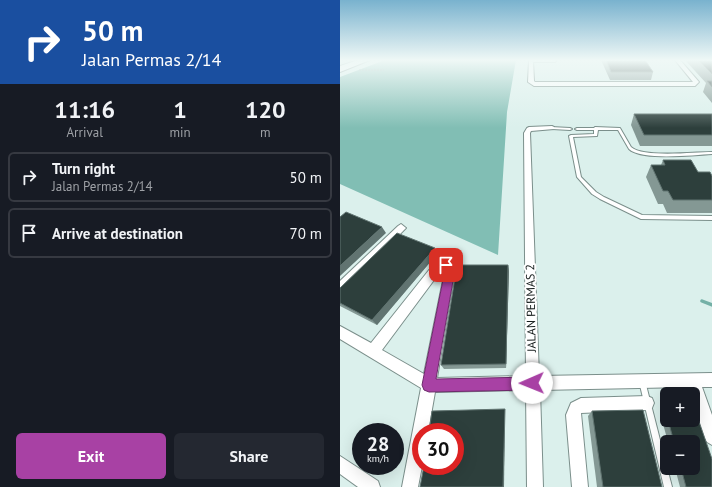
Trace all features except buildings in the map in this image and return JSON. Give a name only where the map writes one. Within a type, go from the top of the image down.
[{"type":"street","points":[[532,83],[534,84],[695,84],[696,83]]},
{"type":"street","name":"JALAN PERMAS 2","points":[[535,487],[527,133],[530,129],[552,128]]},
{"type":"street","points":[[340,288],[401,228]]},
{"type":"street","points":[[372,352],[432,273],[438,268],[446,265],[448,267],[449,275],[410,487]]},
{"type":"street","points":[[340,332],[429,385],[712,380]]},
{"type":"street","points":[[692,380],[712,437]]},
{"type":"street","points":[[580,487],[573,415],[576,408],[581,405],[647,403]]},
{"type":"street","points":[[340,464],[372,487]]},
{"type":"lane","points":[[552,128],[570,129]]},
{"type":"lane","points":[[596,128],[596,135],[571,136],[570,139],[579,177],[594,192],[641,217],[712,218]]},
{"type":"lane","points":[[577,129],[619,129],[631,149],[635,152],[649,154],[712,153]]},
{"type":"lane","points":[[642,381],[668,487]]},
{"type":"green space","points":[[340,83],[512,83],[507,112],[498,255],[340,184]]},
{"type":"waterway","points":[[702,301],[712,305]]},
{"type":"route","points":[[446,265],[449,270],[449,275],[429,385],[532,383]]}]
